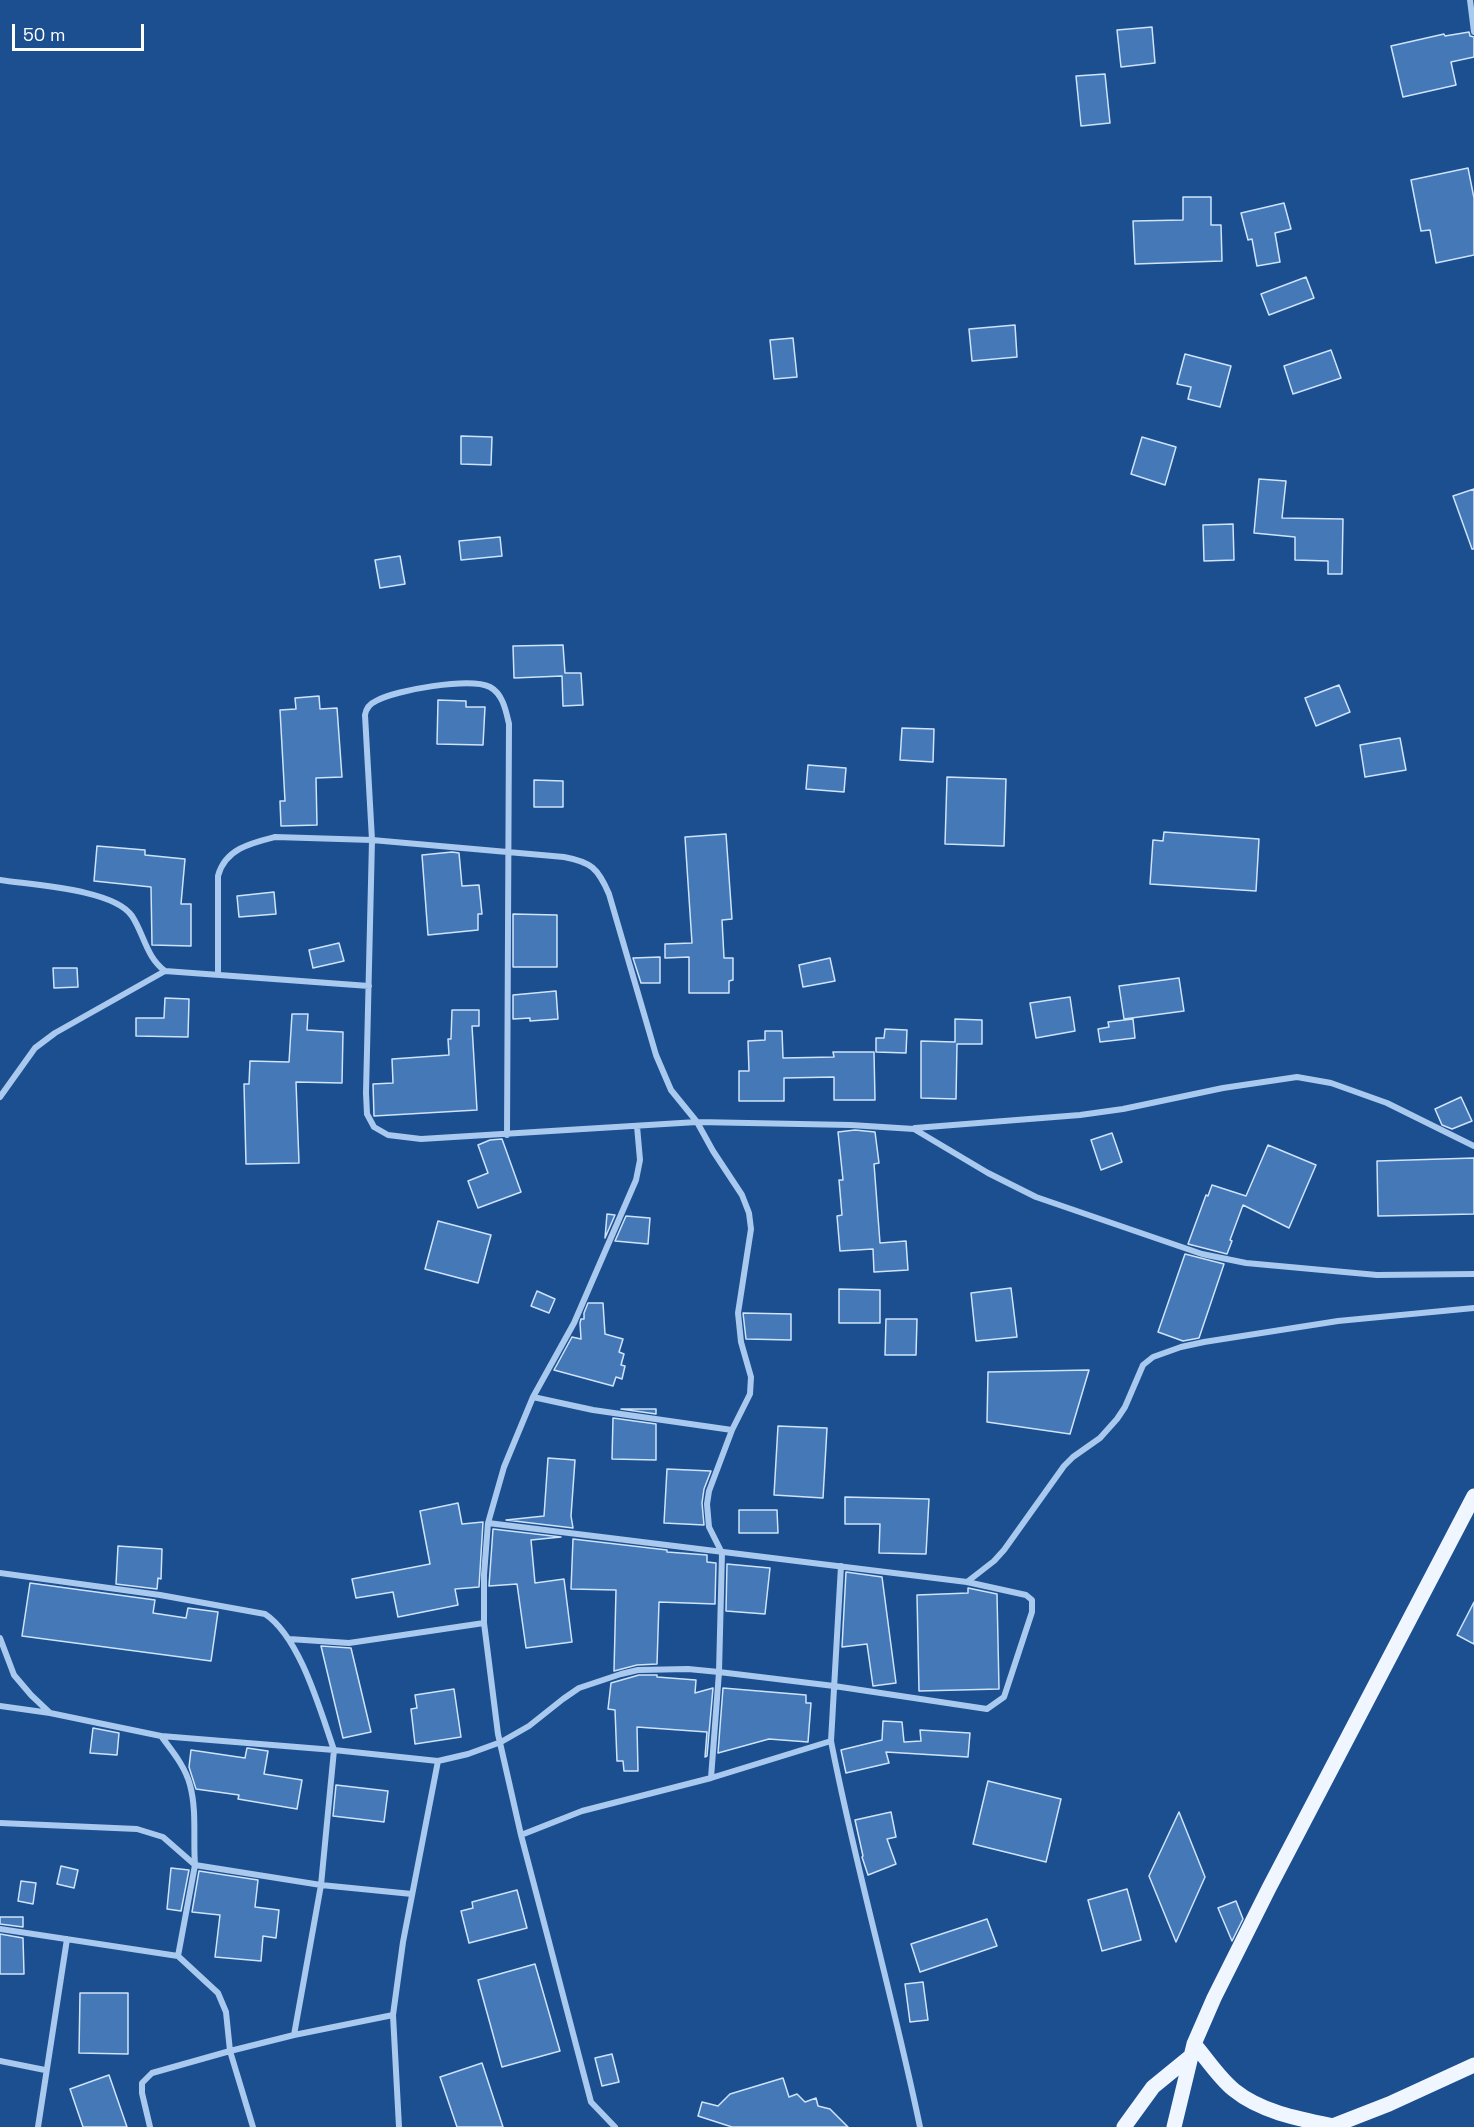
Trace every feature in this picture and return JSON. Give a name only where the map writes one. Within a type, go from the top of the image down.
[{"type":"main road","points":[[1174,2127],[1192,2050],[1214,1998],[1474,1496]]},
{"type":"main road","points":[[1192,2050],[1250,2102],[1291,2117],[1332,2126],[1389,2104],[1474,2065]]},
{"type":"main road","points":[[1124,2127],[1153,2087],[1192,2050]]},
{"type":"street","points":[[1470,0],[1474,32]]},
{"type":"street","points":[[507,1135],[509,742],[507,711],[497,693],[489,687],[471,683],[428,687],[399,693],[375,701],[366,710],[365,720],[372,840],[366,1103],[367,1114],[374,1127],[388,1135],[421,1139],[507,1135],[697,1122],[914,1128],[1080,1115],[1123,1109],[1223,1088],[1297,1077],[1331,1083],[1387,1103],[1474,1146]]},
{"type":"street","points":[[218,975],[218,876],[225,859],[246,846],[275,837],[372,840],[564,857],[583,861],[599,873],[609,894],[661,1068],[675,1095],[697,1122],[742,1195],[749,1213],[751,1229],[738,1313],[741,1342],[751,1377],[750,1394],[732,1430],[707,1504],[709,1527],[722,1553],[719,1672],[711,1778]]},
{"type":"street","points":[[0,880],[99,895],[122,905],[132,915],[158,965],[165,971]]},
{"type":"street","points":[[0,1097],[34,1048],[165,971],[369,986]]},
{"type":"street","points":[[615,2127],[591,2102],[521,1835],[501,1742],[484,1623],[484,1575],[488,1523],[504,1467],[533,1397],[574,1323],[636,1180],[640,1160],[637,1126]]},
{"type":"street","points":[[914,1128],[988,1173],[1036,1197],[1202,1254],[1246,1263],[1377,1275],[1474,1274]]},
{"type":"street","points":[[967,1582],[1004,1550],[1068,1462],[1107,1431],[1125,1407],[1143,1365],[1153,1357],[1204,1342],[1338,1321],[1474,1308]]},
{"type":"street","points":[[533,1397],[593,1410],[732,1430]]},
{"type":"street","points":[[0,1706],[50,1713],[161,1736],[334,1749],[438,1761],[468,1754],[501,1742],[530,1726],[579,1688],[621,1674],[661,1669],[719,1672],[834,1686],[982,1710],[1000,1702],[1008,1687],[1031,1618],[1032,1600],[1026,1595],[967,1582],[488,1523]]},
{"type":"street","points":[[0,1565],[2,1574],[160,1595],[265,1614],[276,1621],[290,1639],[334,1749],[321,1885],[294,2035]]},
{"type":"street","points":[[842,1566],[831,1741],[845,1812],[920,2127]]},
{"type":"street","points":[[290,1639],[349,1643],[484,1623]]},
{"type":"street","points":[[0,1638],[14,1675],[50,1713]]},
{"type":"street","points":[[161,1736],[181,1764],[190,1784],[194,1812],[195,1865],[178,1956]]},
{"type":"street","points":[[521,1835],[582,1811],[711,1778],[831,1741]]},
{"type":"street","points":[[399,2127],[393,2015],[403,1942],[438,1761]]},
{"type":"street","points":[[0,1823],[137,1829],[163,1837],[195,1865],[321,1885],[412,1894]]},
{"type":"street","points":[[0,1929],[178,1956],[218,1993],[226,2012],[230,2051],[253,2127]]},
{"type":"street","points":[[38,2127],[45,2070],[68,1939]]},
{"type":"street","points":[[150,2127],[141,2093],[142,2083],[152,2073],[294,2035],[393,2015]]},
{"type":"street","points":[[0,2061],[45,2070]]},
{"type":"building","points":[[1152,27],[1155,63],[1121,67],[1117,30]]},
{"type":"building","points":[[1469,32],[1470,36],[1474,37],[1474,57],[1451,62],[1456,85],[1403,97],[1391,46],[1444,34],[1445,36]]},
{"type":"building","points":[[1105,74],[1110,123],[1081,126],[1076,76]]},
{"type":"building","points":[[1468,168],[1474,198],[1474,255],[1436,263],[1430,230],[1421,231],[1411,180]]},
{"type":"building","points":[[1183,197],[1211,197],[1211,225],[1221,225],[1222,261],[1135,264],[1133,221],[1183,220]]},
{"type":"building","points":[[1284,203],[1291,229],[1275,233],[1280,262],[1257,266],[1252,239],[1248,240],[1241,213]]},
{"type":"building","points":[[1306,277],[1314,298],[1269,315],[1261,294]]},
{"type":"building","points":[[1015,325],[1017,357],[972,361],[969,329]]},
{"type":"building","points":[[793,338],[797,377],[774,379],[770,340]]},
{"type":"building","points":[[1331,350],[1341,378],[1293,394],[1284,366]]},
{"type":"building","points":[[1185,354],[1231,366],[1220,407],[1188,399],[1191,387],[1177,384]]},
{"type":"building","points":[[461,436],[492,437],[491,465],[461,464]]},
{"type":"building","points":[[1142,437],[1176,447],[1165,485],[1131,474]]},
{"type":"building","points":[[1259,479],[1286,481],[1282,518],[1343,519],[1342,574],[1328,574],[1328,561],[1295,560],[1295,537],[1254,533]]},
{"type":"building","points":[[1474,489],[1474,549],[1472,549],[1453,496]]},
{"type":"building","points":[[1233,524],[1234,560],[1204,561],[1203,525]]},
{"type":"building","points":[[500,537],[502,556],[461,560],[459,541]]},
{"type":"building","points":[[400,556],[405,584],[380,588],[375,560]]},
{"type":"building","points":[[563,645],[565,673],[581,673],[583,705],[563,706],[562,676],[514,678],[513,646]]},
{"type":"building","points":[[1339,685],[1350,712],[1316,726],[1305,698]]},
{"type":"building","points":[[319,696],[320,709],[337,708],[342,777],[316,778],[317,825],[281,826],[280,801],[285,801],[280,710],[296,709],[295,698]]},
{"type":"building","points":[[438,700],[466,701],[466,707],[485,707],[483,745],[437,744]]},
{"type":"building","points":[[902,728],[934,729],[933,762],[900,760]]},
{"type":"building","points":[[1400,738],[1406,770],[1365,777],[1360,745]]},
{"type":"building","points":[[808,765],[846,768],[844,792],[806,789]]},
{"type":"building","points":[[947,777],[1006,779],[1004,846],[945,844]]},
{"type":"building","points":[[534,780],[563,781],[563,807],[534,807]]},
{"type":"building","points":[[1164,832],[1259,839],[1256,891],[1150,884],[1153,840],[1163,841]]},
{"type":"building","points":[[726,834],[732,919],[722,920],[724,958],[733,958],[733,980],[729,981],[729,993],[689,993],[689,957],[665,958],[665,944],[692,943],[685,837]]},
{"type":"building","points":[[97,846],[145,850],[145,855],[185,859],[181,904],[191,904],[191,946],[152,945],[151,887],[94,881]]},
{"type":"building","points":[[459,853],[462,886],[479,885],[482,914],[478,914],[478,930],[428,935],[422,855]]},
{"type":"building","points":[[274,892],[276,914],[239,917],[237,896]]},
{"type":"building","points":[[513,914],[557,915],[557,967],[513,967]]},
{"type":"building","points":[[339,943],[344,961],[313,968],[309,950]]},
{"type":"building","points":[[660,957],[660,983],[641,983],[633,958]]},
{"type":"building","points":[[830,958],[835,981],[803,987],[799,965]]},
{"type":"building","points":[[53,968],[77,968],[78,987],[54,988]]},
{"type":"building","points":[[1179,978],[1184,1011],[1124,1019],[1119,986]]},
{"type":"building","points":[[556,991],[558,1019],[530,1021],[530,1018],[513,1019],[513,995]]},
{"type":"building","points":[[1070,997],[1075,1031],[1036,1038],[1030,1003]]},
{"type":"building","points":[[165,998],[189,999],[188,1037],[136,1036],[136,1018],[164,1018]]},
{"type":"building","points":[[452,1010],[479,1010],[479,1026],[472,1026],[477,1110],[374,1116],[373,1084],[393,1083],[392,1059],[449,1055],[448,1039],[451,1039]]},
{"type":"building","points":[[292,1014],[308,1014],[307,1030],[343,1032],[342,1083],[296,1082],[299,1163],[246,1164],[244,1084],[249,1084],[250,1061],[289,1062]]},
{"type":"building","points":[[955,1019],[982,1020],[982,1044],[957,1044],[956,1099],[921,1098],[921,1041],[955,1042]]},
{"type":"building","points":[[1133,1019],[1135,1038],[1100,1042],[1098,1029],[1109,1027],[1108,1022]]},
{"type":"building","points":[[885,1029],[907,1030],[906,1053],[876,1052],[876,1038],[884,1038]]},
{"type":"building","points":[[765,1031],[782,1031],[783,1058],[834,1057],[833,1052],[874,1052],[875,1100],[834,1100],[834,1077],[784,1078],[784,1101],[739,1101],[739,1071],[749,1071],[748,1041],[765,1040]]},
{"type":"building","points":[[1461,1097],[1472,1121],[1452,1129],[1442,1125],[1435,1109]]},
{"type":"building","points":[[855,1130],[875,1132],[879,1163],[874,1164],[880,1243],[906,1241],[908,1270],[874,1272],[873,1249],[840,1251],[837,1216],[842,1215],[839,1180],[843,1180],[838,1132]]},
{"type":"building","points":[[1112,1133],[1122,1162],[1101,1170],[1091,1140]]},
{"type":"building","points":[[502,1139],[521,1192],[478,1208],[468,1181],[488,1173],[478,1145],[490,1140]]},
{"type":"building","points":[[1268,1145],[1316,1165],[1289,1228],[1243,1205],[1227,1254],[1188,1244],[1212,1185],[1246,1196]]},
{"type":"building","points":[[1474,1158],[1474,1214],[1378,1216],[1377,1161]]},
{"type":"building","points":[[607,1214],[615,1215],[605,1238]]},
{"type":"building","points":[[626,1216],[650,1218],[648,1244],[615,1241]]},
{"type":"building","points":[[438,1221],[491,1235],[478,1283],[425,1269]]},
{"type":"building","points":[[1185,1254],[1224,1264],[1199,1338],[1183,1341],[1158,1332]]},
{"type":"building","points":[[1011,1288],[1017,1337],[976,1341],[971,1293]]},
{"type":"building","points":[[839,1289],[880,1290],[880,1323],[839,1323]]},
{"type":"building","points":[[537,1291],[555,1299],[549,1313],[531,1306]]},
{"type":"building","points":[[588,1303],[603,1303],[605,1334],[623,1339],[619,1352],[624,1354],[621,1365],[625,1366],[622,1379],[616,1377],[613,1386],[554,1370],[572,1337],[581,1339],[580,1323],[581,1319],[584,1319]]},
{"type":"building","points":[[743,1313],[791,1314],[791,1340],[746,1339]]},
{"type":"building","points":[[886,1319],[917,1319],[916,1355],[885,1355]]},
{"type":"building","points":[[1089,1370],[1070,1434],[987,1422],[988,1372]]},
{"type":"building","points":[[621,1409],[656,1409],[656,1414]]},
{"type":"building","points":[[613,1418],[656,1424],[656,1460],[612,1459]]},
{"type":"building","points":[[778,1426],[827,1428],[823,1498],[774,1495]]},
{"type":"building","points":[[548,1458],[575,1460],[571,1516],[573,1528],[506,1520],[544,1516]]},
{"type":"building","points":[[667,1469],[711,1471],[704,1489],[702,1503],[704,1525],[664,1523]]},
{"type":"building","points":[[845,1497],[929,1499],[926,1554],[879,1553],[880,1524],[845,1524]]},
{"type":"building","points":[[458,1503],[462,1524],[483,1522],[479,1587],[455,1589],[458,1605],[398,1617],[393,1592],[356,1598],[352,1579],[430,1564],[420,1511]]},
{"type":"building","points":[[739,1510],[777,1510],[778,1533],[739,1533]]},
{"type":"building","points":[[493,1529],[561,1537],[531,1540],[535,1583],[564,1579],[572,1642],[526,1648],[517,1584],[489,1586]]},
{"type":"building","points":[[573,1539],[707,1555],[707,1562],[716,1563],[715,1604],[659,1602],[657,1664],[637,1665],[614,1671],[616,1590],[571,1589]]},
{"type":"building","points":[[118,1546],[162,1549],[161,1579],[158,1578],[157,1589],[116,1584]]},
{"type":"building","points":[[727,1564],[770,1568],[765,1614],[726,1611]]},
{"type":"building","points":[[846,1572],[882,1577],[896,1683],[873,1686],[867,1644],[842,1647]]},
{"type":"building","points":[[30,1583],[155,1600],[153,1613],[186,1618],[188,1608],[218,1612],[211,1661],[22,1636]]},
{"type":"building","points":[[968,1588],[997,1594],[999,1689],[919,1691],[917,1595],[968,1593]]},
{"type":"building","points":[[1474,1602],[1474,1644],[1457,1635]]},
{"type":"building","points":[[321,1646],[351,1648],[371,1732],[343,1738]]},
{"type":"building","points":[[639,1675],[696,1680],[695,1693],[713,1688],[707,1756],[705,1757],[707,1732],[637,1727],[638,1771],[624,1771],[623,1761],[617,1761],[615,1710],[608,1709],[611,1683]]},
{"type":"building","points":[[723,1688],[806,1695],[806,1703],[811,1703],[808,1742],[769,1739],[718,1753]]},
{"type":"building","points":[[454,1689],[461,1737],[415,1744],[411,1709],[417,1708],[415,1695]]},
{"type":"building","points":[[883,1721],[902,1722],[904,1742],[921,1741],[920,1730],[970,1733],[968,1757],[886,1752],[889,1763],[846,1773],[841,1750],[882,1740]]},
{"type":"building","points":[[93,1728],[119,1733],[117,1755],[90,1753]]},
{"type":"building","points":[[247,1748],[268,1751],[264,1774],[302,1780],[297,1809],[238,1799],[239,1795],[196,1789],[189,1767],[191,1750],[245,1758]]},
{"type":"building","points":[[988,1781],[1061,1799],[1046,1862],[973,1844]]},
{"type":"building","points":[[336,1785],[388,1791],[384,1822],[333,1816]]},
{"type":"building","points":[[891,1812],[896,1837],[887,1839],[896,1864],[868,1875],[855,1820]]},
{"type":"building","points":[[1179,1812],[1205,1877],[1176,1942],[1149,1876]]},
{"type":"building","points":[[61,1866],[78,1870],[74,1888],[57,1884]]},
{"type":"building","points":[[171,1868],[189,1870],[181,1911],[167,1909]]},
{"type":"building","points":[[199,1871],[258,1880],[255,1907],[279,1910],[276,1938],[263,1936],[261,1961],[215,1957],[220,1915],[192,1912]]},
{"type":"building","points":[[21,1881],[36,1883],[33,1904],[18,1901]]},
{"type":"building","points":[[1127,1889],[1141,1940],[1102,1951],[1088,1900]]},
{"type":"building","points":[[517,1890],[527,1928],[469,1943],[461,1911],[473,1908],[472,1902]]},
{"type":"building","points":[[1236,1901],[1243,1919],[1232,1941],[1218,1908]]},
{"type":"building","points":[[0,1917],[23,1917],[23,1927],[0,1924]]},
{"type":"building","points":[[987,1919],[997,1946],[920,1972],[911,1944]]},
{"type":"building","points":[[0,1934],[23,1938],[24,1974],[0,1974]]},
{"type":"building","points":[[535,1964],[560,2051],[502,2067],[478,1980]]},
{"type":"building","points":[[923,1982],[928,2020],[910,2022],[905,1984]]},
{"type":"building","points":[[80,1993],[128,1993],[128,2054],[79,2053]]},
{"type":"building","points":[[612,2054],[619,2082],[602,2086],[595,2058]]},
{"type":"building","points":[[482,2063],[503,2127],[457,2127],[440,2077]]},
{"type":"building","points":[[109,2075],[127,2127],[83,2127],[70,2089]]},
{"type":"building","points":[[783,2078],[789,2097],[797,2094],[805,2102],[816,2098],[818,2106],[830,2109],[848,2127],[732,2127],[698,2116],[702,2102],[718,2106],[730,2094]]}]
